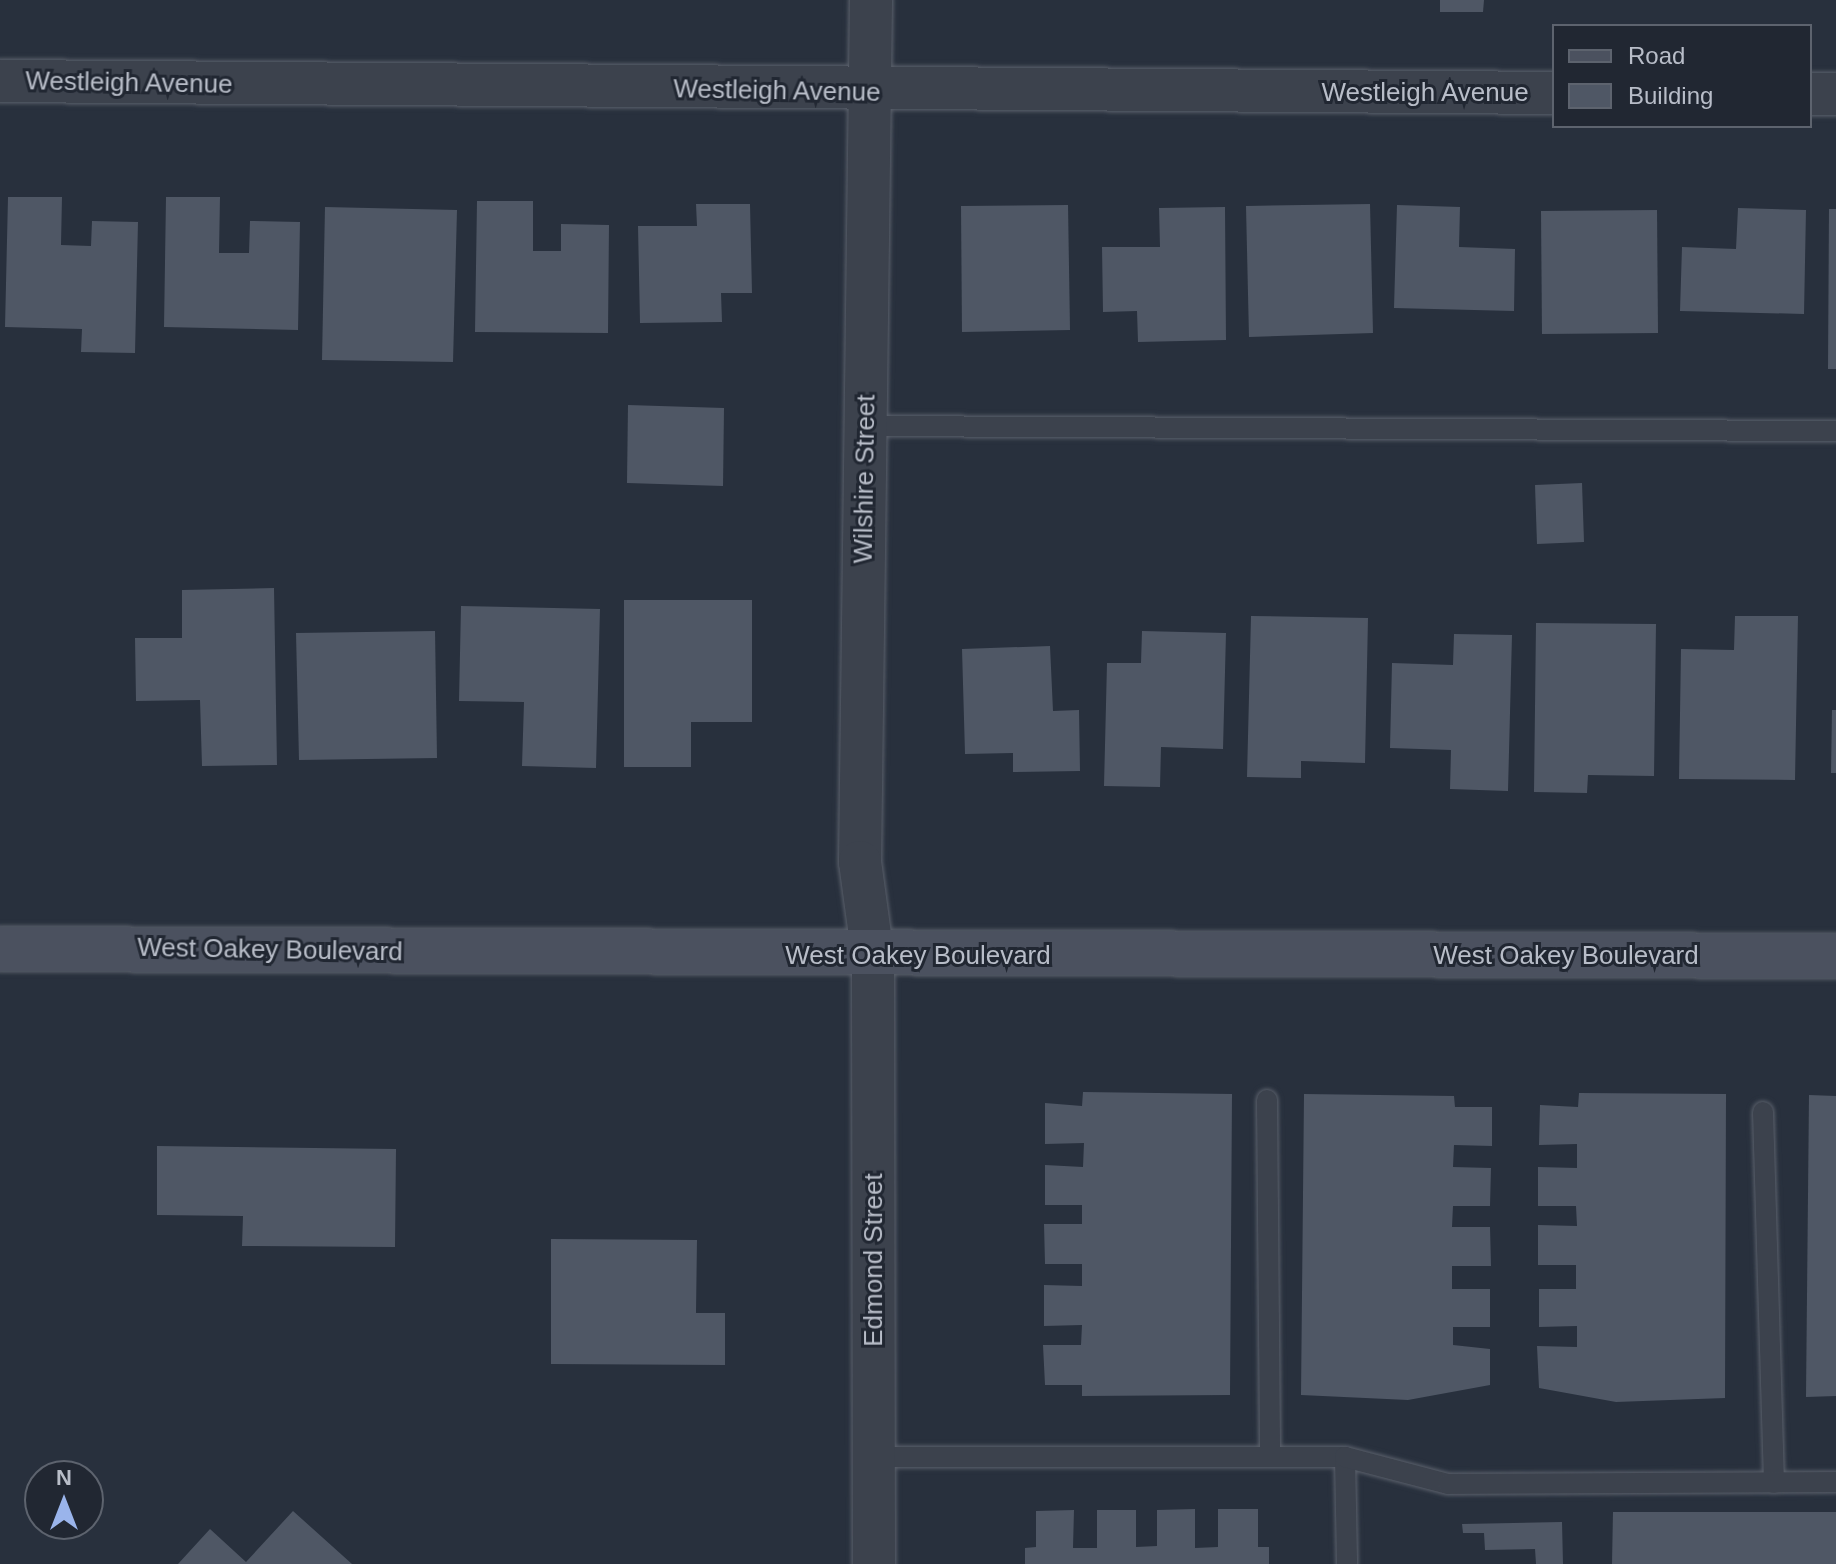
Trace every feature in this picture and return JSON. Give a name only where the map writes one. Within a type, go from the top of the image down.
[{"type":"main road","name":"West Oakey Boulevard","points":[[0,949],[873,957],[1836,956]]},
{"type":"street","name":"Wilshire Street","points":[[871,0],[860,862],[873,957]]},
{"type":"street","name":"Westleigh Avenue","points":[[0,81],[870,92],[1552,93]]},
{"type":"street","points":[[1812,94],[1836,94]]},
{"type":"street","name":"Edmond Street","points":[[873,957],[874,1564]]},
{"type":"lane","points":[[866,426],[1836,431]]},
{"type":"lane","points":[[1267,1100],[1270,1457]]},
{"type":"lane","points":[[1763,1112],[1774,1483]]},
{"type":"lane","points":[[874,1457],[1345,1457],[1448,1484],[1836,1482]]},
{"type":"lane","points":[[1345,1457],[1347,1564]]},
{"type":"building","points":[[1440,0],[1484,0],[1483,12],[1440,12]]},
{"type":"building","points":[[8,197],[62,197],[61,245],[91,246],[92,221],[138,222],[135,353],[81,352],[82,329],[5,327]]},
{"type":"building","points":[[166,197],[220,197],[219,253],[249,253],[250,221],[300,222],[298,330],[164,327]]},
{"type":"building","points":[[477,201],[533,201],[533,251],[561,251],[561,224],[609,225],[608,333],[475,332]]},
{"type":"building","points":[[696,204],[750,204],[752,293],[721,293],[722,322],[640,323],[638,226],[697,226]]},
{"type":"building","points":[[1370,204],[1373,333],[1249,337],[1246,206]]},
{"type":"building","points":[[1068,205],[1070,330],[962,332],[961,206]]},
{"type":"building","points":[[1397,205],[1460,207],[1459,247],[1515,249],[1514,311],[1394,308]]},
{"type":"building","points":[[325,207],[457,210],[453,362],[322,360]]},
{"type":"building","points":[[1225,207],[1226,340],[1138,342],[1137,311],[1103,312],[1102,247],[1160,247],[1159,208]]},
{"type":"building","points":[[1738,208],[1806,210],[1804,314],[1680,311],[1682,247],[1736,249]]},
{"type":"building","points":[[1829,209],[1836,209],[1836,369],[1828,369]]},
{"type":"building","points":[[1657,210],[1658,333],[1542,334],[1541,211]]},
{"type":"building","points":[[628,405],[724,408],[723,486],[627,483]]},
{"type":"building","points":[[1582,483],[1584,542],[1537,544],[1535,485]]},
{"type":"building","points":[[274,588],[277,765],[202,766],[200,700],[136,701],[135,638],[182,638],[182,590]]},
{"type":"building","points":[[624,600],[752,600],[752,722],[691,722],[691,767],[624,767]]},
{"type":"building","points":[[461,606],[600,609],[596,768],[522,766],[524,702],[459,701]]},
{"type":"building","points":[[1251,616],[1368,618],[1365,763],[1301,761],[1301,778],[1247,777]]},
{"type":"building","points":[[1735,616],[1798,616],[1795,780],[1679,779],[1681,649],[1734,650]]},
{"type":"building","points":[[1536,623],[1656,624],[1654,776],[1588,775],[1587,793],[1534,792]]},
{"type":"building","points":[[435,631],[437,758],[299,760],[296,633]]},
{"type":"building","points":[[1142,631],[1226,633],[1223,749],[1161,747],[1160,787],[1104,786],[1107,663],[1141,663]]},
{"type":"building","points":[[1454,634],[1512,635],[1508,791],[1450,789],[1451,750],[1390,748],[1392,663],[1453,665]]},
{"type":"building","points":[[1050,646],[1053,711],[1079,710],[1080,771],[1013,772],[1013,753],[965,754],[962,649]]},
{"type":"building","points":[[1832,710],[1836,710],[1836,773],[1831,773]]},
{"type":"building","points":[[1083,1092],[1232,1094],[1230,1395],[1082,1396],[1082,1385],[1045,1385],[1043,1345],[1081,1345],[1082,1325],[1044,1326],[1044,1285],[1082,1286],[1082,1264],[1045,1264],[1044,1224],[1082,1224],[1082,1205],[1045,1205],[1045,1165],[1083,1167],[1084,1143],[1045,1144],[1045,1103],[1082,1106]]},
{"type":"building","points":[[1579,1093],[1726,1094],[1725,1398],[1616,1402],[1539,1388],[1537,1346],[1577,1347],[1577,1326],[1539,1327],[1539,1289],[1576,1289],[1576,1265],[1538,1265],[1538,1225],[1577,1226],[1576,1206],[1538,1206],[1538,1167],[1577,1168],[1577,1144],[1539,1145],[1540,1105],[1578,1107]]},
{"type":"building","points":[[1304,1094],[1454,1096],[1455,1107],[1492,1107],[1492,1146],[1454,1145],[1453,1167],[1491,1168],[1490,1206],[1453,1206],[1452,1227],[1490,1227],[1491,1266],[1452,1266],[1452,1289],[1490,1289],[1490,1327],[1453,1327],[1453,1345],[1490,1349],[1490,1385],[1408,1400],[1301,1395]]},
{"type":"building","points":[[1809,1095],[1836,1096],[1836,1396],[1806,1397]]},
{"type":"building","points":[[157,1146],[396,1149],[395,1247],[242,1246],[243,1216],[157,1215]]},
{"type":"building","points":[[551,1239],[697,1240],[696,1313],[725,1313],[725,1365],[551,1364]]},
{"type":"building","points":[[1195,1509],[1195,1548],[1218,1547],[1218,1509],[1258,1509],[1258,1547],[1269,1547],[1269,1564],[1025,1564],[1025,1548],[1036,1547],[1036,1511],[1074,1510],[1073,1548],[1097,1548],[1097,1510],[1136,1510],[1136,1547],[1157,1546],[1157,1510]]},
{"type":"building","points":[[293,1511],[352,1564],[178,1564],[210,1529],[246,1562]]},
{"type":"building","points":[[1613,1512],[1836,1512],[1836,1564],[1612,1564]]},
{"type":"building","points":[[1562,1522],[1563,1564],[1536,1564],[1535,1549],[1485,1550],[1484,1533],[1463,1533],[1462,1524]]}]
